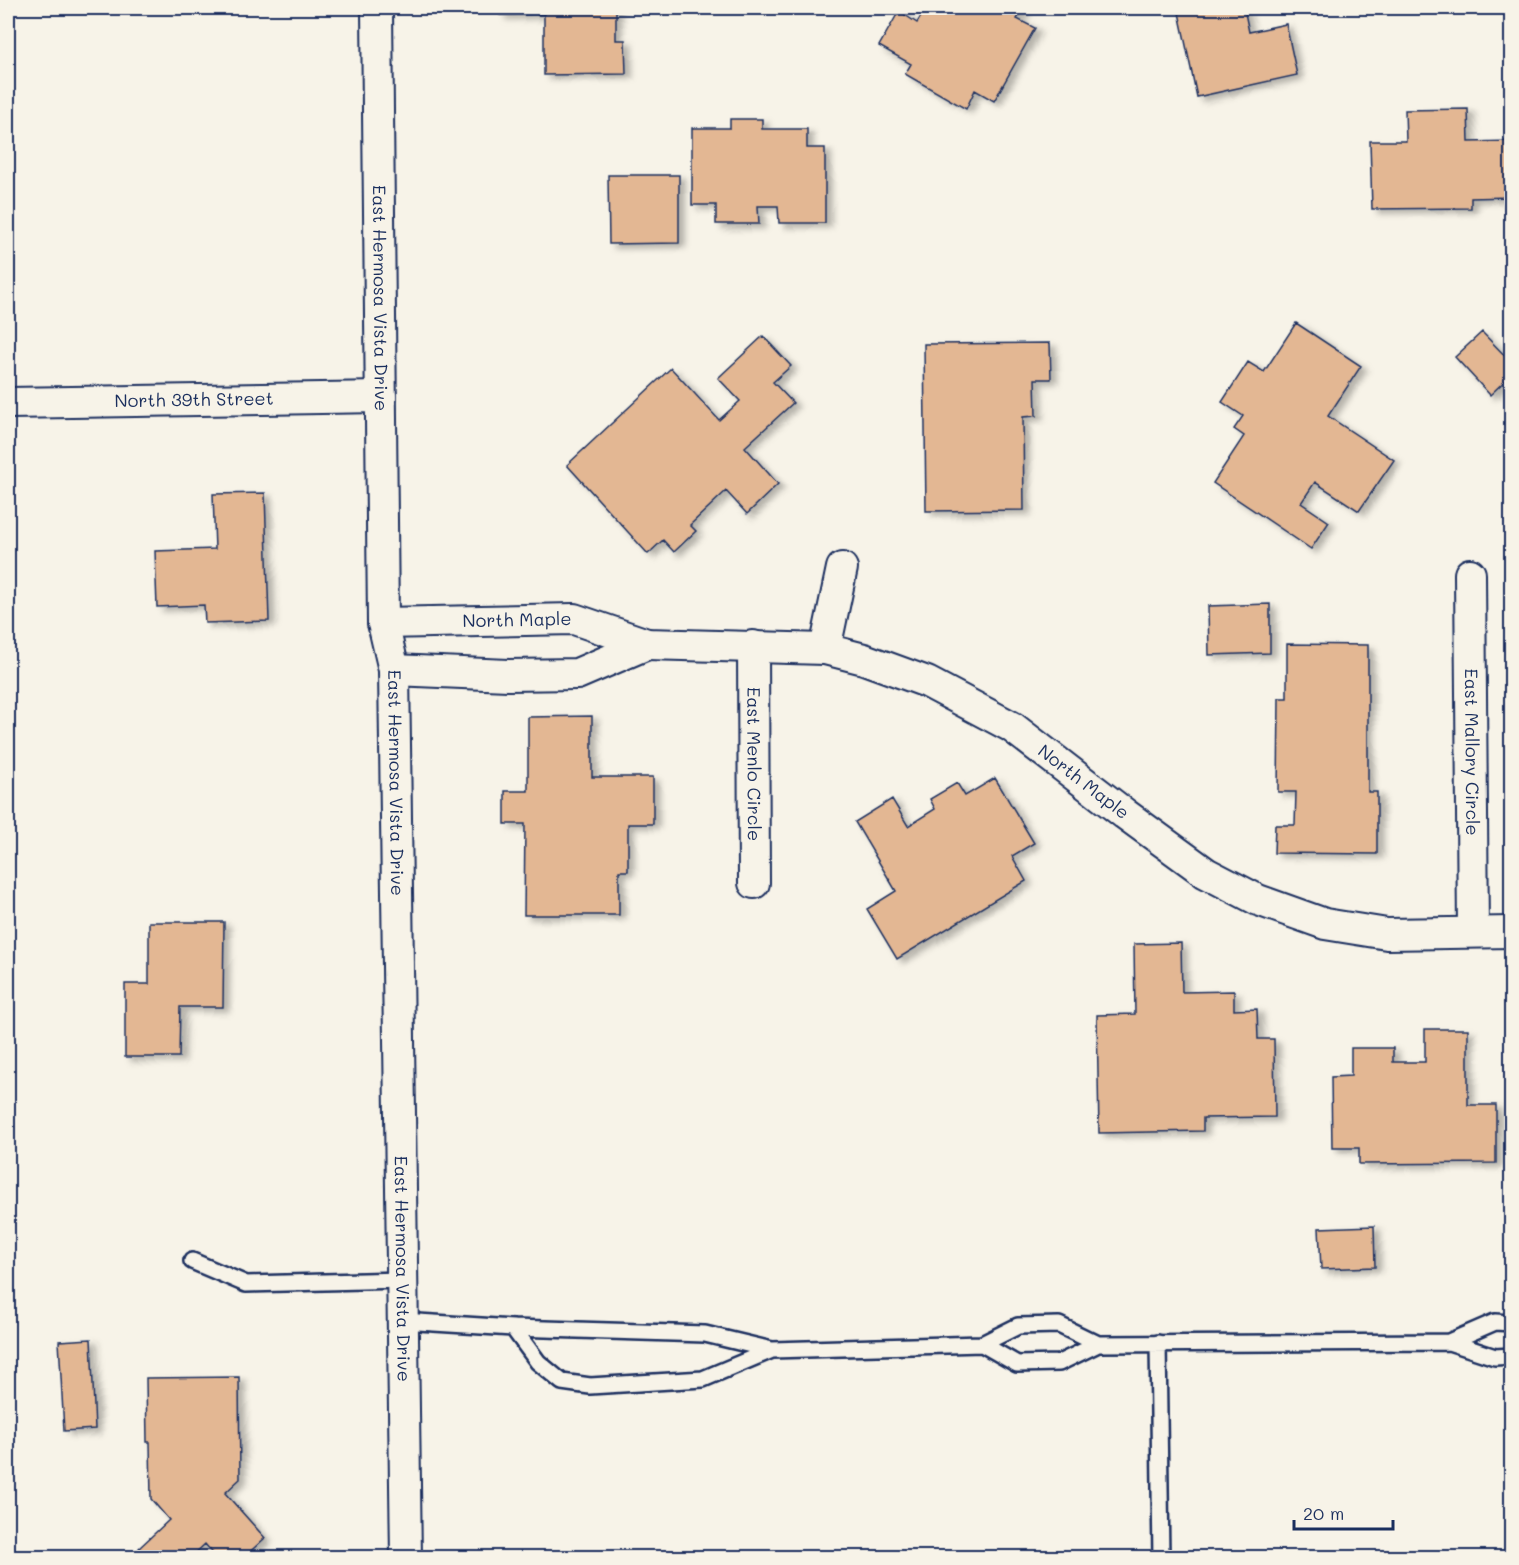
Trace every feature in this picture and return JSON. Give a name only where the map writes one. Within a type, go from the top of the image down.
[{"type":"street","name":"East Hermosa Vista Drive","points":[[377,8],[383,623],[394,670],[406,1557]]},
{"type":"street","name":"North 39th Street","points":[[8,404],[381,397]]},
{"type":"street","points":[[825,649],[842,568]]},
{"type":"street","name":"East Mallory Circle","points":[[1470,573],[1473,932]]},
{"type":"street","name":"North Maple","points":[[383,623],[574,619],[647,644],[825,649],[864,659],[927,682],[1012,727],[1206,873],[1258,900],[1325,924],[1387,934],[1512,932]]},
{"type":"street","name":"North Maple","points":[[394,670],[508,675],[577,675],[647,644]]},
{"type":"street","name":"East Menlo Circle","points":[[753,646],[754,883]]},
{"type":"lane","points":[[192,1261],[246,1284],[402,1280]]},
{"type":"lane","points":[[402,1321],[513,1328],[705,1334],[772,1350],[982,1344],[1018,1326],[1059,1325],[1098,1344]]},
{"type":"lane","points":[[1449,1342],[1495,1322],[1512,1323]]},
{"type":"lane","points":[[513,1328],[538,1362],[562,1382],[590,1386],[703,1379],[772,1350]]},
{"type":"lane","points":[[982,1344],[1017,1364],[1059,1363],[1098,1344],[1158,1343],[1449,1342],[1495,1357],[1512,1356]]},
{"type":"lane","points":[[1158,1343],[1161,1557]]},
{"type":"building","points":[[500,8],[616,8],[616,40],[625,40],[626,74],[544,75],[544,14],[500,15]]},
{"type":"building","points":[[926,8],[1025,8],[1017,19],[1035,28],[994,101],[975,90],[966,109],[905,74],[911,64],[879,46],[899,11],[917,23]]},
{"type":"building","points":[[1178,8],[1244,8],[1249,32],[1286,24],[1297,75],[1197,97]]},
{"type":"building","points":[[1468,109],[1469,142],[1512,141],[1512,197],[1471,198],[1471,208],[1372,209],[1370,141],[1406,141],[1405,110]]},
{"type":"building","points":[[730,119],[762,119],[762,129],[807,129],[807,148],[825,148],[825,223],[779,223],[778,206],[758,206],[759,224],[716,224],[716,205],[692,205],[692,128],[730,128]]},
{"type":"building","points":[[608,175],[679,175],[679,243],[609,244]]},
{"type":"building","points":[[1296,323],[1361,366],[1328,416],[1394,460],[1359,511],[1315,482],[1301,503],[1329,522],[1311,549],[1213,483],[1244,436],[1234,429],[1243,416],[1222,402],[1248,362],[1264,372]]},
{"type":"building","points":[[1482,332],[1512,363],[1512,374],[1490,395],[1455,357]]},
{"type":"building","points":[[763,336],[791,366],[773,382],[793,403],[745,447],[778,484],[747,514],[726,491],[690,525],[696,531],[674,552],[663,540],[648,554],[567,465],[671,368],[719,420],[740,401],[718,378]]},
{"type":"building","points":[[1050,343],[1051,379],[1035,379],[1036,416],[1023,417],[1024,510],[926,511],[924,344]]},
{"type":"building","points":[[265,493],[269,621],[205,623],[204,605],[157,607],[155,551],[215,549],[213,494]]},
{"type":"building","points":[[1270,604],[1270,653],[1209,655],[1208,606]]},
{"type":"building","points":[[1287,644],[1368,645],[1368,792],[1377,792],[1377,854],[1274,853],[1275,825],[1295,825],[1296,792],[1278,792],[1279,698],[1287,698]]},
{"type":"building","points":[[592,716],[592,777],[653,777],[653,824],[628,824],[628,871],[619,871],[619,915],[524,915],[525,824],[505,824],[505,791],[528,791],[528,717]]},
{"type":"building","points":[[995,778],[1034,843],[1012,856],[1026,881],[897,959],[867,909],[896,891],[855,822],[892,799],[908,826],[935,809],[930,799],[957,783],[965,796]]},
{"type":"building","points":[[149,922],[224,922],[223,1007],[180,1007],[179,1057],[125,1057],[125,984],[149,984]]},
{"type":"building","points":[[1181,943],[1182,992],[1234,991],[1234,1010],[1257,1009],[1258,1039],[1274,1039],[1275,1117],[1203,1118],[1203,1131],[1099,1133],[1097,1015],[1135,1014],[1134,944]]},
{"type":"building","points":[[1425,1029],[1468,1029],[1468,1105],[1496,1105],[1496,1163],[1359,1164],[1359,1148],[1332,1148],[1331,1077],[1351,1076],[1351,1048],[1393,1048],[1393,1062],[1425,1062]]},
{"type":"building","points":[[1374,1226],[1375,1267],[1321,1269],[1319,1228]]},
{"type":"building","points":[[91,1339],[95,1429],[64,1431],[59,1341]]},
{"type":"building","points":[[239,1377],[240,1479],[225,1493],[265,1538],[243,1558],[217,1558],[205,1544],[190,1558],[147,1558],[139,1548],[169,1520],[151,1499],[146,1378]]}]
